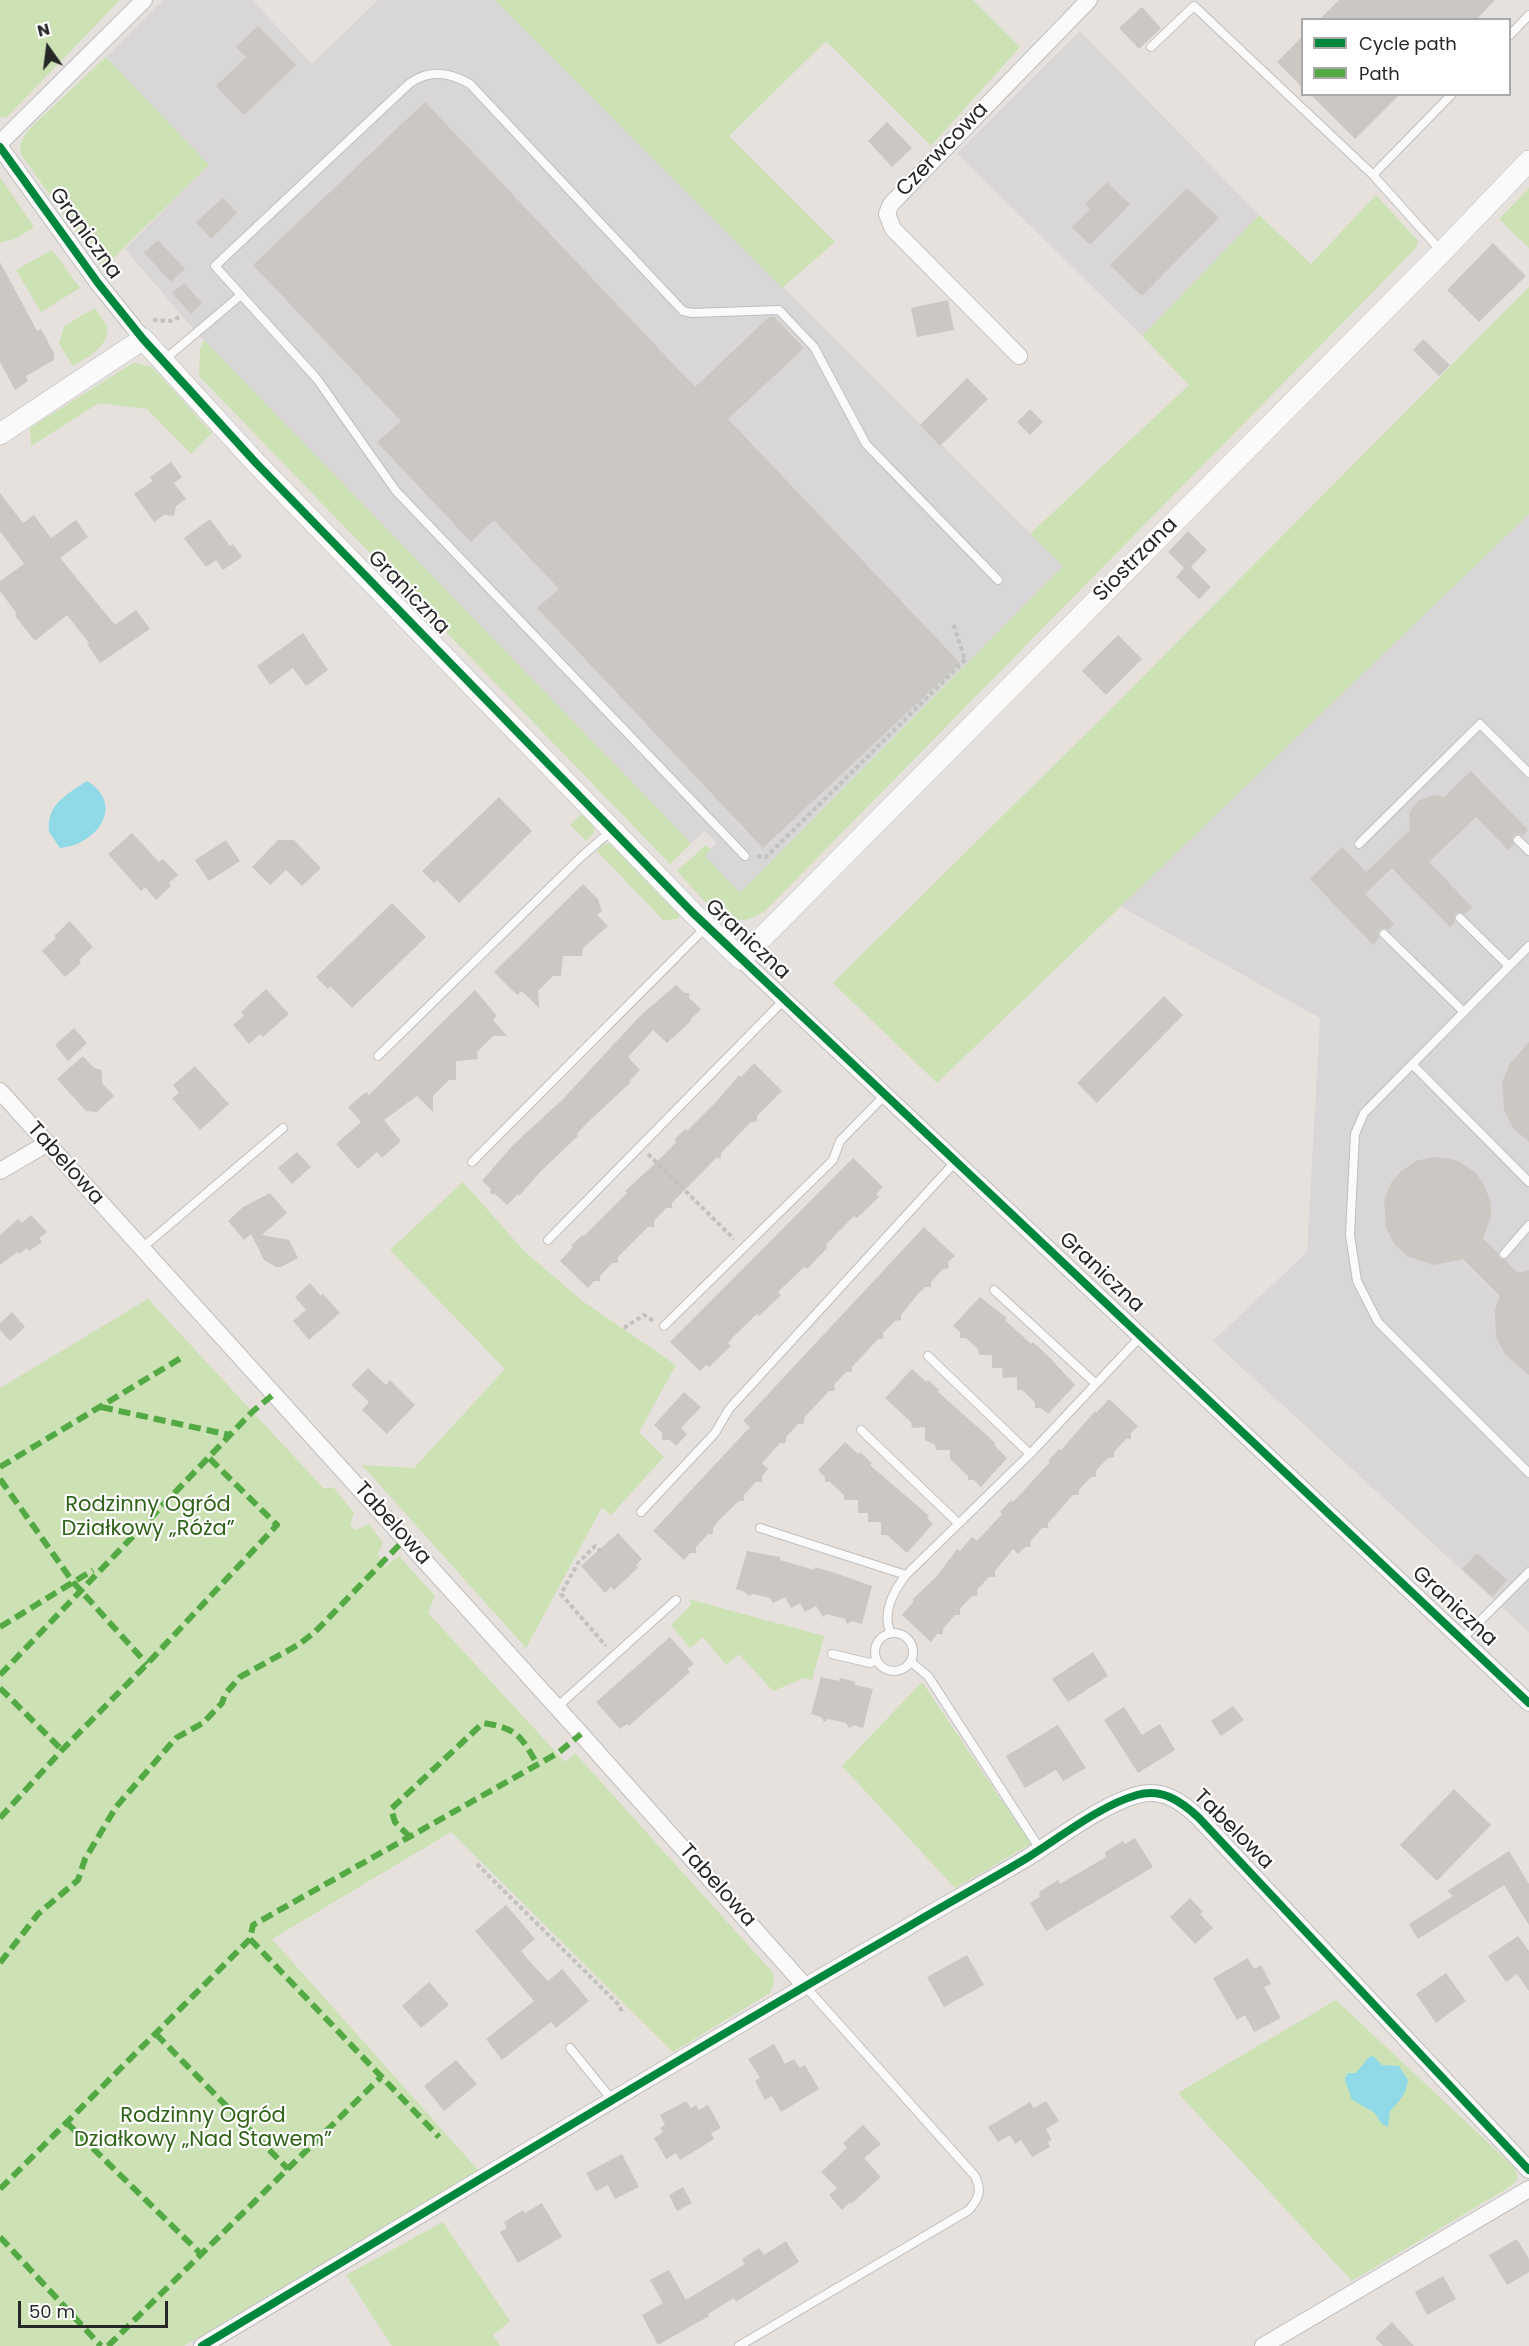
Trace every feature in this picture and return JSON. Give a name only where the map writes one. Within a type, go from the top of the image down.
[{"type":"street","points":[[0,145],[144,0]]},
{"type":"street","name":"Czerwcowa","points":[[1019,356],[893,229],[887,214],[891,204],[1089,0]]},
{"type":"street","name":"Graniczna","points":[[0,145],[98,283],[145,329],[163,360],[256,463],[706,927],[1529,1703]]},
{"type":"street","name":"Siostrzana","points":[[741,958],[1442,252],[1529,161]]},
{"type":"street","points":[[0,434],[145,329]]},
{"type":"street","name":"Tabelowa","points":[[0,1091],[806,1986],[1119,1801],[1148,1792],[1161,1793],[1186,1805],[1529,2170]]},
{"type":"street","points":[[0,1171],[46,1144]]},
{"type":"street","points":[[202,2346],[806,1986]]},
{"type":"street","points":[[1263,2346],[1529,2189]]},
{"type":"lane","points":[[1151,47],[1198,3],[1373,175],[1442,252]]},
{"type":"lane","points":[[1511,33],[1529,15]]},
{"type":"lane","points":[[745,856],[396,491],[317,379],[215,266],[410,83],[420,76],[436,73],[457,76],[470,84],[683,311],[692,313],[779,310],[814,346],[866,444],[998,580]]},
{"type":"lane","points":[[1373,175],[1450,96]]},
{"type":"lane","points":[[163,360],[241,294]]},
{"type":"lane","points":[[1359,844],[1480,724],[1529,773]]},
{"type":"lane","points":[[378,1056],[581,857],[612,830]]},
{"type":"lane","points":[[1518,840],[1529,851]]},
{"type":"lane","points":[[1460,918],[1509,966]]},
{"type":"lane","points":[[472,1162],[706,927]]},
{"type":"lane","points":[[1384,934],[1464,1012]]},
{"type":"lane","points":[[1529,946],[1364,1113],[1355,1134],[1350,1235],[1357,1281],[1378,1322],[1529,1473]]},
{"type":"lane","points":[[548,1240],[784,1000]]},
{"type":"lane","points":[[1412,1064],[1529,1182]]},
{"type":"lane","points":[[664,1326],[833,1160],[840,1141],[885,1095]]},
{"type":"lane","points":[[142,1248],[283,1128]]},
{"type":"lane","points":[[641,1512],[715,1433],[729,1409],[956,1161]]},
{"type":"lane","points":[[1504,1254],[1529,1225]]},
{"type":"lane","points":[[994,1290],[1095,1383]]},
{"type":"lane","points":[[891,1633],[888,1627],[892,1593],[906,1575],[1030,1454],[1141,1336]]},
{"type":"lane","points":[[928,1356],[1030,1454]]},
{"type":"lane","points":[[861,1430],[958,1523]]},
{"type":"lane","points":[[760,1528],[906,1575]]},
{"type":"lane","points":[[1462,1639],[1529,1572]]},
{"type":"lane","points":[[557,1707],[676,1600]]},
{"type":"lane","points":[[891,1633],[897,1633],[909,1639],[914,1650],[907,1667],[896,1671],[884,1668],[877,1660],[876,1645],[879,1640],[891,1633]]},
{"type":"lane","points":[[832,1654],[870,1663],[877,1660]]},
{"type":"lane","points":[[911,1662],[928,1676],[1040,1849]]},
{"type":"lane","points":[[739,2346],[969,2210],[978,2199],[980,2186],[975,2176],[806,1986]]},
{"type":"lane","points":[[570,2048],[613,2101]]},
{"type":"path","points":[[145,329],[182,316]]},
{"type":"path","points":[[745,856],[766,857],[966,659],[953,623]]},
{"type":"path","points":[[640,1146],[743,1248]]},
{"type":"path","points":[[624,1328],[644,1315],[664,1326]]},
{"type":"path","points":[[601,1552],[595,1546],[578,1563],[561,1594],[614,1656]]},
{"type":"path","points":[[477,1864],[619,2005],[622,2012]]},
{"type":"shaded area","points":[[163,0],[252,0],[312,64],[378,0],[495,0],[1063,566],[740,893],[704,856],[717,843],[705,831],[691,843],[196,332],[125,249],[209,165],[106,57]]},
{"type":"shaded area","points":[[1080,31],[1259,215],[1142,336],[957,153]]},
{"type":"shaded area","points":[[1529,514],[1529,1632],[1213,1341],[1307,1252],[1320,1018],[1120,906]]},
{"type":"green space","points":[[0,0],[120,0],[6,118],[0,116]]},
{"type":"green space","points":[[495,0],[973,0],[1020,47],[931,146],[826,41],[729,136],[835,242],[782,288]]},
{"type":"green space","points":[[106,57],[209,165],[102,269],[21,154],[20,144],[29,129]]},
{"type":"green space","points":[[0,177],[34,227],[17,238],[0,243]]},
{"type":"green space","points":[[1529,188],[1529,248],[1499,219]]},
{"type":"green space","points":[[1376,195],[1418,241],[1416,248],[768,908],[754,917],[741,920],[729,918],[707,903],[677,871],[706,845],[711,850],[705,856],[740,893],[1063,566],[1030,534],[1189,385],[1142,336],[1259,215],[1311,264]]},
{"type":"green space","points":[[52,250],[80,288],[41,312],[16,270]]},
{"type":"green space","points":[[1529,287],[1529,514],[937,1083],[833,983],[1106,714]]},
{"type":"green space","points":[[95,308],[108,327],[107,335],[96,351],[73,366],[59,344],[64,326]]},
{"type":"green space","points":[[204,340],[691,843],[670,864],[199,376],[200,349]]},
{"type":"green space","points":[[133,363],[152,367],[212,433],[191,454],[147,409],[99,403],[31,446],[30,428]]},
{"type":"green space","points":[[580,815],[584,815],[594,826],[594,833],[586,841],[570,825]]},
{"type":"green space","points":[[604,844],[610,844],[680,916],[677,919],[663,920],[597,851]]},
{"type":"green space","points":[[463,1182],[524,1251],[581,1300],[676,1365],[639,1432],[664,1457],[611,1515],[602,1507],[526,1648],[362,1465],[414,1468],[505,1369],[390,1250]]},
{"type":"green space","points":[[148,1299],[324,1489],[333,1487],[354,1513],[350,1525],[356,1530],[369,1524],[383,1543],[378,1554],[385,1567],[399,1556],[435,1596],[428,1613],[565,1762],[575,1753],[773,1973],[774,1984],[770,1993],[673,2052],[451,1832],[272,1939],[478,2170],[184,2346],[0,2346],[0,1388]]},
{"type":"green space","points":[[688,1599],[824,1636],[812,1680],[804,1678],[773,1691],[739,1654],[726,1665],[703,1637],[690,1648],[671,1625],[692,1604]]},
{"type":"green space","points":[[922,1682],[1031,1844],[955,1888],[842,1766]]},
{"type":"green space","points":[[1336,2000],[1515,2168],[1518,2179],[1511,2186],[1352,2281],[1178,2093]]},
{"type":"green space","points":[[443,2222],[510,2321],[493,2335],[500,2346],[392,2346],[346,2275]]},
{"type":"water","points":[[87,781],[102,796],[105,813],[102,822],[89,837],[77,844],[60,848],[49,832],[51,815],[59,802]]},
{"type":"water","points":[[1373,2056],[1382,2065],[1399,2066],[1408,2080],[1404,2094],[1390,2111],[1388,2127],[1381,2123],[1375,2113],[1351,2099],[1345,2081],[1348,2073],[1356,2073],[1369,2057]]},
{"type":"building","points":[[1339,0],[1495,0],[1478,18],[1321,18]]},
{"type":"building","points":[[1142,7],[1161,28],[1139,49],[1119,28]]},
{"type":"building","points":[[258,26],[296,65],[244,115],[216,86],[246,57],[236,47]]},
{"type":"building","points":[[1301,38],[1301,86],[1277,62]]},
{"type":"building","points":[[1312,96],[1398,96],[1355,139]]},
{"type":"building","points":[[425,102],[695,387],[769,317],[774,317],[804,348],[728,419],[960,663],[763,848],[537,608],[559,589],[494,520],[471,542],[377,442],[401,421],[253,265]]},
{"type":"building","points":[[887,122],[912,148],[892,167],[868,141]]},
{"type":"building","points":[[1107,182],[1130,204],[1090,245],[1072,227],[1090,209],[1085,204]]},
{"type":"building","points":[[1187,188],[1219,218],[1142,296],[1110,265]]},
{"type":"building","points":[[223,198],[237,213],[211,239],[196,222]]},
{"type":"building","points":[[158,240],[185,269],[171,282],[144,253]]},
{"type":"building","points":[[1493,243],[1526,276],[1479,322],[1447,290]]},
{"type":"building","points":[[0,262],[37,331],[41,329],[54,353],[54,360],[26,376],[28,381],[15,390],[0,362]]},
{"type":"building","points":[[184,283],[202,303],[191,314],[172,293]]},
{"type":"building","points":[[948,300],[954,330],[917,337],[911,308]]},
{"type":"building","points":[[1423,339],[1450,365],[1439,376],[1413,350]]},
{"type":"building","points":[[967,378],[988,399],[940,446],[920,425]]},
{"type":"building","points":[[1030,409],[1043,422],[1030,435],[1017,422]]},
{"type":"building","points":[[171,462],[182,477],[174,483],[186,499],[176,506],[174,516],[164,515],[154,522],[134,494],[153,481],[150,477]]},
{"type":"building","points":[[0,493],[23,523],[34,515],[51,538],[76,520],[88,537],[60,558],[115,625],[136,610],[150,629],[100,663],[87,644],[89,643],[67,615],[35,641],[15,616],[17,614],[0,591],[0,581],[24,564],[0,531]]},
{"type":"building","points":[[210,519],[230,546],[233,544],[242,557],[223,570],[216,560],[206,567],[184,538]]},
{"type":"building","points":[[1188,531],[1207,550],[1191,567],[1211,587],[1199,599],[1176,577],[1184,568],[1168,552]]},
{"type":"building","points":[[303,633],[328,670],[306,686],[293,668],[270,685],[257,666]]},
{"type":"building","points":[[1118,635],[1142,659],[1106,695],[1082,671]]},
{"type":"building","points":[[1471,771],[1528,830],[1523,836],[1514,835],[1512,839],[1514,845],[1508,850],[1476,817],[1429,862],[1472,907],[1465,914],[1456,913],[1455,922],[1450,927],[1392,868],[1365,894],[1394,924],[1389,930],[1380,929],[1379,938],[1373,945],[1310,879],[1342,847],[1366,872],[1410,830],[1409,813],[1419,800],[1435,795],[1444,797]]},
{"type":"building","points":[[499,797],[532,831],[459,903],[437,880],[434,883],[422,871]]},
{"type":"building","points":[[132,833],[159,862],[163,859],[178,875],[169,883],[171,886],[156,900],[145,887],[141,891],[108,854]]},
{"type":"building","points":[[226,840],[240,861],[209,881],[195,860]]},
{"type":"building","points":[[278,840],[294,840],[321,868],[302,886],[286,870],[270,885],[252,867]]},
{"type":"building","points":[[583,884],[598,899],[602,911],[597,915],[608,926],[583,948],[582,956],[563,956],[561,976],[553,976],[538,991],[539,1008],[522,991],[517,995],[494,972]]},
{"type":"building","points":[[392,903],[426,937],[352,1008],[330,986],[328,989],[316,977]]},
{"type":"building","points":[[70,921],[93,947],[79,960],[81,963],[65,977],[42,951]]},
{"type":"building","points":[[676,985],[685,993],[689,993],[689,998],[701,1009],[691,1021],[667,1043],[653,1030],[628,1057],[640,1070],[629,1081],[631,1082],[587,1123],[577,1134],[578,1136],[541,1171],[519,1196],[518,1194],[507,1205],[495,1194],[490,1194],[491,1189],[482,1181],[513,1145],[563,1099],[640,1016]]},
{"type":"building","points":[[266,989],[289,1014],[263,1037],[260,1034],[249,1044],[233,1025],[244,1016],[241,1012]]},
{"type":"building","points":[[475,990],[497,1016],[493,1020],[507,1036],[493,1036],[477,1052],[478,1059],[456,1061],[456,1080],[449,1080],[433,1096],[433,1112],[417,1096],[384,1120],[401,1141],[382,1158],[377,1152],[358,1169],[336,1144],[361,1122],[348,1107],[366,1092],[369,1095]]},
{"type":"building","points":[[1164,996],[1183,1015],[1097,1103],[1077,1083]]},
{"type":"building","points":[[74,1028],[87,1043],[68,1061],[55,1045]]},
{"type":"building","points":[[1529,1042],[1529,1142],[1513,1128],[1504,1110],[1502,1083],[1509,1065]]},
{"type":"building","points":[[83,1056],[94,1068],[102,1070],[102,1083],[114,1096],[97,1112],[86,1111],[57,1079]]},
{"type":"building","points":[[754,1063],[782,1091],[757,1116],[757,1121],[750,1123],[721,1153],[721,1158],[716,1158],[672,1203],[672,1208],[666,1208],[654,1221],[654,1227],[648,1227],[618,1257],[618,1263],[612,1263],[600,1276],[600,1281],[594,1281],[588,1288],[560,1261],[573,1247],[571,1246],[627,1193],[625,1191],[661,1158],[676,1142],[674,1140],[685,1129],[687,1131],[717,1101],[739,1075],[741,1077]]},
{"type":"building","points":[[195,1066],[229,1104],[200,1130],[172,1098],[179,1093],[173,1085]]},
{"type":"building","points":[[297,1152],[311,1167],[292,1184],[278,1168]]},
{"type":"building","points":[[1432,1157],[1460,1162],[1476,1173],[1491,1203],[1491,1217],[1483,1238],[1498,1253],[1499,1258],[1505,1260],[1518,1273],[1529,1270],[1529,1375],[1505,1354],[1496,1337],[1495,1310],[1500,1296],[1463,1259],[1434,1265],[1409,1257],[1395,1245],[1386,1228],[1384,1200],[1391,1183],[1400,1172],[1416,1161]]},
{"type":"building","points":[[853,1158],[883,1187],[876,1194],[879,1197],[857,1218],[854,1216],[807,1269],[804,1267],[778,1292],[781,1295],[734,1336],[728,1343],[731,1346],[709,1367],[706,1365],[700,1371],[670,1342]]},
{"type":"building","points":[[270,1193],[287,1213],[262,1235],[289,1240],[298,1258],[281,1267],[276,1267],[264,1260],[251,1234],[244,1240],[228,1221],[243,1207]]},
{"type":"building","points":[[31,1215],[47,1232],[39,1238],[42,1242],[29,1251],[27,1248],[19,1254],[17,1252],[0,1265],[0,1235],[18,1219],[22,1223]]},
{"type":"building","points":[[924,1227],[955,1256],[948,1262],[949,1268],[943,1269],[931,1282],[931,1287],[925,1287],[918,1294],[901,1315],[901,1320],[895,1321],[883,1333],[883,1339],[878,1339],[852,1367],[852,1372],[846,1372],[834,1385],[835,1391],[829,1391],[804,1418],[804,1424],[798,1424],[786,1437],[786,1443],[780,1443],[762,1463],[768,1469],[762,1476],[762,1482],[756,1482],[744,1495],[744,1501],[739,1501],[719,1520],[713,1528],[713,1534],[708,1534],[696,1547],[696,1553],[690,1553],[684,1560],[653,1531],[750,1427],[743,1421]]},
{"type":"building","points":[[310,1283],[340,1313],[309,1340],[293,1321],[306,1310],[295,1297]]},
{"type":"building","points":[[980,1297],[1007,1318],[1005,1320],[1031,1344],[1033,1342],[1075,1385],[1048,1414],[1041,1408],[1035,1408],[1035,1402],[1022,1390],[1017,1390],[1017,1377],[1003,1378],[1002,1368],[992,1368],[992,1355],[979,1355],[978,1349],[966,1338],[960,1338],[960,1332],[953,1326]]},
{"type":"building","points":[[12,1312],[25,1327],[10,1341],[0,1330],[0,1323]]},
{"type":"building","points":[[368,1368],[386,1385],[390,1380],[415,1405],[387,1434],[362,1410],[369,1402],[351,1385]]},
{"type":"building","points":[[912,1369],[939,1390],[938,1392],[996,1444],[994,1445],[1007,1458],[981,1487],[974,1480],[968,1480],[968,1476],[950,1459],[950,1450],[936,1450],[935,1445],[925,1440],[925,1427],[912,1428],[911,1422],[885,1398]]},
{"type":"building","points":[[684,1392],[701,1407],[681,1428],[687,1434],[676,1446],[670,1440],[662,1440],[662,1433],[654,1425]]},
{"type":"building","points":[[1109,1399],[1138,1426],[1131,1433],[1131,1439],[1126,1439],[1114,1452],[1114,1457],[1108,1458],[1102,1464],[1096,1471],[1096,1477],[1091,1477],[1079,1490],[1079,1495],[1073,1495],[1048,1523],[1048,1528],[1042,1528],[1030,1542],[1031,1547],[1025,1547],[1018,1554],[1013,1549],[995,1571],[995,1577],[989,1577],[977,1590],[978,1595],[972,1596],[960,1609],[960,1615],[955,1615],[943,1629],[943,1634],[937,1634],[931,1642],[902,1615],[914,1601],[912,1600],[937,1576],[957,1549],[960,1551],[972,1537],[977,1541],[1002,1514],[1000,1512],[1011,1500],[1013,1502],[1059,1449],[1061,1450],[1095,1411],[1096,1413]]},
{"type":"building","points":[[845,1442],[858,1454],[860,1452],[872,1463],[870,1465],[929,1516],[927,1518],[933,1524],[907,1553],[887,1535],[881,1535],[881,1522],[868,1522],[868,1513],[858,1513],[858,1500],[844,1500],[844,1495],[830,1482],[825,1482],[825,1477],[818,1470]]},
{"type":"building","points":[[618,1533],[642,1559],[636,1565],[638,1568],[614,1590],[611,1587],[605,1593],[581,1566]]},
{"type":"building","points":[[747,1551],[780,1557],[780,1560],[814,1570],[815,1567],[872,1586],[862,1624],[852,1621],[847,1624],[845,1619],[827,1614],[823,1617],[816,1606],[805,1612],[800,1603],[791,1608],[785,1597],[773,1603],[770,1598],[753,1594],[748,1596],[745,1592],[736,1589]]},
{"type":"building","points":[[1477,1553],[1507,1580],[1492,1597],[1462,1569]]},
{"type":"building","points":[[670,1637],[694,1664],[687,1669],[690,1672],[629,1726],[627,1724],[620,1729],[596,1702]]},
{"type":"building","points":[[1093,1652],[1108,1676],[1068,1702],[1052,1679]]},
{"type":"building","points":[[821,1677],[839,1681],[840,1678],[855,1682],[855,1685],[873,1689],[863,1728],[854,1725],[849,1728],[846,1723],[828,1719],[824,1722],[821,1717],[811,1714]]},
{"type":"building","points":[[1233,1706],[1244,1720],[1221,1736],[1211,1721]]},
{"type":"building","points":[[1124,1707],[1142,1735],[1160,1724],[1175,1750],[1138,1773],[1104,1720]]},
{"type":"building","points":[[1058,1725],[1086,1768],[1063,1781],[1056,1770],[1025,1788],[1006,1756]]},
{"type":"building","points":[[1454,1789],[1491,1825],[1437,1881],[1400,1845]]},
{"type":"building","points":[[1135,1838],[1153,1867],[1046,1931],[1030,1903],[1040,1897],[1039,1892],[1058,1880],[1060,1884],[1106,1857],[1105,1852],[1123,1841],[1125,1844]]},
{"type":"building","points":[[1509,1851],[1529,1884],[1529,1925],[1504,1885],[1418,1939],[1409,1924],[1453,1896],[1447,1891]]},
{"type":"building","points":[[1190,1898],[1213,1928],[1195,1944],[1170,1917]]},
{"type":"building","points":[[506,1905],[535,1939],[521,1951],[532,1964],[548,1981],[562,1969],[589,2001],[556,2028],[551,2022],[502,2060],[486,2039],[534,2001],[475,1931]]},
{"type":"building","points":[[1518,1936],[1529,1951],[1529,1991],[1517,1974],[1506,1982],[1488,1956]]},
{"type":"building","points":[[967,1955],[984,1985],[944,2007],[927,1977]]},
{"type":"building","points":[[1248,1958],[1254,1969],[1261,1965],[1271,1984],[1264,1987],[1281,2018],[1254,2032],[1245,2015],[1237,2020],[1213,1978]]},
{"type":"building","points":[[1446,1973],[1466,2001],[1436,2023],[1416,1994]]},
{"type":"building","points":[[429,1982],[449,2005],[421,2028],[402,2006]]},
{"type":"building","points":[[774,2044],[785,2064],[794,2059],[800,2068],[805,2065],[819,2089],[781,2112],[772,2096],[765,2100],[755,2081],[760,2078],[748,2059]]},
{"type":"building","points":[[456,2060],[477,2084],[444,2111],[424,2086]]},
{"type":"building","points":[[686,2101],[691,2108],[696,2105],[699,2110],[708,2105],[721,2128],[711,2133],[714,2139],[680,2160],[676,2153],[666,2159],[654,2138],[663,2132],[660,2128],[665,2125],[660,2115]]},
{"type":"building","points":[[1046,2101],[1059,2121],[1046,2129],[1052,2140],[1048,2142],[1050,2147],[1032,2157],[1021,2140],[1015,2144],[1010,2135],[998,2142],[988,2127],[1030,2102],[1034,2108]]},
{"type":"building","points":[[863,2125],[881,2144],[864,2158],[881,2177],[842,2210],[829,2195],[837,2188],[821,2172],[847,2148],[843,2143]]},
{"type":"building","points":[[622,2154],[639,2187],[615,2199],[608,2185],[596,2191],[586,2173]]},
{"type":"building","points":[[683,2187],[692,2203],[677,2211],[669,2195]]},
{"type":"building","points":[[542,2203],[562,2237],[518,2263],[500,2232],[507,2228],[504,2222],[523,2210],[525,2213]]},
{"type":"building","points":[[1517,2239],[1529,2259],[1529,2272],[1507,2285],[1489,2255]]},
{"type":"building","points":[[786,2241],[799,2262],[736,2302],[734,2298],[708,2314],[709,2316],[658,2345],[642,2315],[663,2303],[650,2280],[669,2270],[686,2300],[745,2264],[742,2259],[759,2248],[764,2255]]},
{"type":"building","points":[[1443,2276],[1456,2299],[1427,2315],[1415,2292]]},
{"type":"building","points":[[1392,2322],[1414,2346],[1383,2346],[1375,2338]]},
{"type":"marked path","points":[[0,1467],[181,1358]]},
{"type":"marked path","points":[[0,1675],[252,1412],[275,1393]]},
{"type":"marked path","points":[[101,1407],[230,1435]]},
{"type":"marked path","points":[[0,1818],[277,1525],[208,1457]]},
{"type":"marked path","points":[[0,1479],[73,1582],[147,1664]]},
{"type":"marked path","points":[[0,1963],[38,1914],[78,1880],[85,1859],[116,1807],[176,1738],[203,1723],[222,1703],[225,1694],[240,1677],[298,1645],[315,1632],[405,1539]]},
{"type":"marked path","points":[[0,1627],[93,1570]]},
{"type":"marked path","points":[[0,1688],[62,1750]]},
{"type":"marked path","points":[[410,1837],[395,1822],[391,1809],[483,1723],[504,1728],[517,1735],[527,1746],[537,1764]]},
{"type":"marked path","points":[[0,2189],[250,1939],[253,1925],[558,1753],[581,1734]]},
{"type":"marked path","points":[[250,1939],[439,2137]]},
{"type":"marked path","points":[[156,2034],[288,2169]]},
{"type":"marked path","points":[[108,2346],[381,2077]]},
{"type":"marked path","points":[[67,2123],[201,2254]]},
{"type":"marked path","points":[[0,2237],[101,2346]]},
{"type":"cycle path","points":[[0,147],[98,283],[143,339],[256,463],[693,913],[1529,1703]]},
{"type":"cycle path","points":[[202,2346],[641,2083],[1027,1858],[1095,1814],[1123,1800],[1146,1793],[1155,1793],[1178,1801],[1199,1818],[1529,2170]]},
{"type":"park label","name":"Rodzinny Ogród Działkowy „Róża”","points":[[148,1518]]},
{"type":"park label","name":"Rodzinny Ogród Działkowy „Nad Stawem”","points":[[203,2129]]}]
